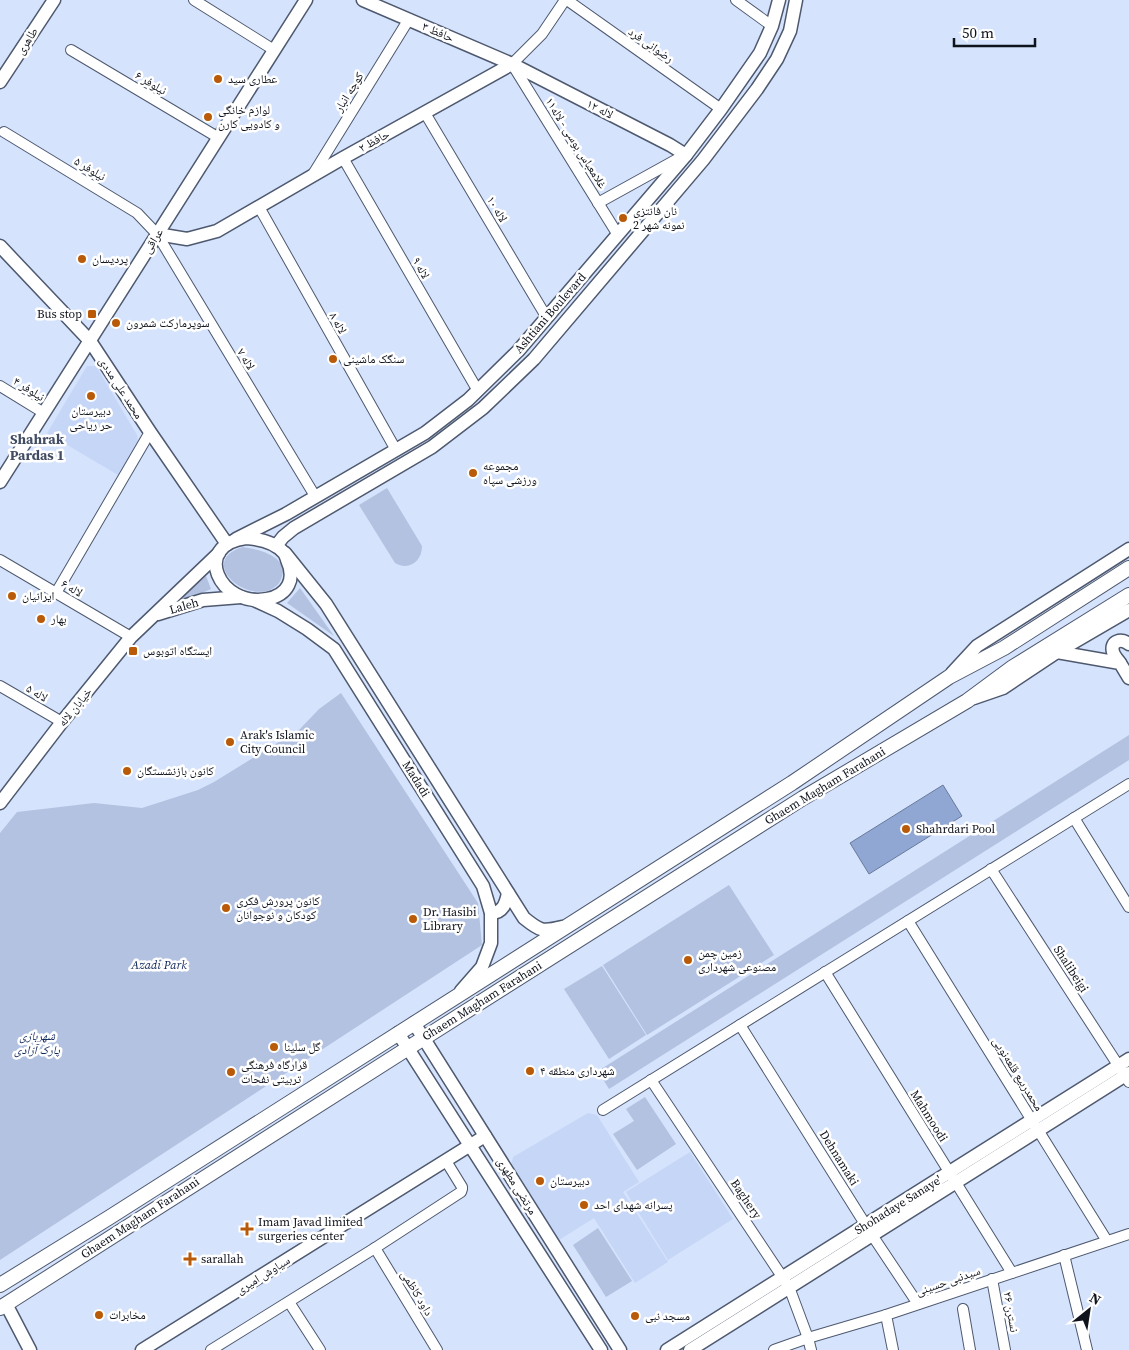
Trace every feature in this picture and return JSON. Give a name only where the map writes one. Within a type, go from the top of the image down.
[{"type":"main road","name":"Ghaem Magham Farahani","points":[[0,1285],[792,783],[949,677],[1004,648],[1129,568]]},
{"type":"main road","name":"Ghaem Magham Farahani","points":[[3,1306],[803,798],[967,701],[1013,667],[1129,595]]},
{"type":"street","name":"طاهری","points":[[0,82],[54,0]]},
{"type":"street","points":[[194,0],[274,50]]},
{"type":"street","name":"عراقی","points":[[0,482],[306,0]]},
{"type":"street","name":"حافظ ۳","points":[[363,0],[512,64]]},
{"type":"street","name":"حافظ ۲","points":[[157,234],[187,239],[217,232],[343,158],[512,64],[542,34],[566,0]]},
{"type":"street","name":"رضوانی فرد","points":[[566,0],[721,110]]},
{"type":"street","points":[[736,0],[772,26]]},
{"type":"street","name":"Ashtiani Boulevard","points":[[227,545],[286,514],[425,434],[478,391],[518,351],[547,318],[686,155],[721,110],[760,53],[772,26],[779,0]]},
{"type":"street","name":"Ashtiani Boulevard","points":[[280,550],[294,528],[432,447],[483,408],[534,359],[703,160],[757,89],[777,58],[790,31],[796,0]]},
{"type":"street","name":"کوچه انبار","points":[[311,177],[409,19]]},
{"type":"street","name":"نیلوفر ۶","points":[[71,50],[219,138]]},
{"type":"street","name":"لاله ۱۲","points":[[512,64],[686,155]]},
{"type":"street","name":"غلامعباس بوسی - لاله۱۱","points":[[512,64],[618,235]]},
{"type":"street","name":"لاله ۱۰","points":[[425,113],[547,318]]},
{"type":"street","name":"نیلوفر ۵","points":[[4,132],[137,213],[157,234]]},
{"type":"street","points":[[598,203],[686,155]]},
{"type":"street","name":"لاله ۹","points":[[343,158],[478,391]]},
{"type":"street","name":"لاله ۸","points":[[259,207],[396,450]]},
{"type":"street","name":"لاله ۷","points":[[157,234],[315,496]]},
{"type":"street","name":"محمد علی مددی","points":[[0,246],[90,341],[227,545]]},
{"type":"street","name":"نیلوفر ۴","points":[[0,386],[44,413]]},
{"type":"street","points":[[56,593],[150,432]]},
{"type":"street","points":[[246,538],[256,539],[280,550],[291,568],[291,580],[286,590],[276,597],[266,600],[248,598],[231,592],[219,579],[216,561],[227,545],[246,538]]},
{"type":"street","name":"Laleh","points":[[155,614],[227,545]]},
{"type":"street","name":"Ghaem Magham Farahani","points":[[949,677],[977,646],[1129,549]]},
{"type":"street","name":"Madadi","points":[[280,550],[326,604],[524,918],[536,927],[547,931],[567,926]]},
{"type":"street","name":"لاله ۶","points":[[0,560],[131,637]]},
{"type":"street","name":"Madadi","points":[[248,598],[278,611],[334,649],[483,886],[491,913],[491,943],[482,967],[457,995]]},
{"type":"street","name":"Laleh","points":[[155,614],[203,600],[248,598]]},
{"type":"street","name":"Ghaem Magham Farahani","points":[[967,701],[1003,688],[1058,652],[1129,610]]},
{"type":"street","name":"خیابان لاله","points":[[0,803],[62,722],[131,637],[155,614]]},
{"type":"street","points":[[1129,644],[1122,640],[1119,641],[1114,644],[1113,653],[1129,678]]},
{"type":"street","points":[[1058,652],[1120,663]]},
{"type":"street","name":"لاله ۵","points":[[0,686],[62,722]]},
{"type":"street","points":[[603,1110],[1129,784]]},
{"type":"street","points":[[1074,818],[1129,906]]},
{"type":"street","name":"Shalibeigi","points":[[991,869],[1126,1071]]},
{"type":"street","points":[[491,913],[497,913],[501,910],[506,904],[508,893]]},
{"type":"street","name":"محمدربیع قلعه‌نویی","points":[[908,921],[1107,1241]]},
{"type":"street","name":"Mahmoodi","points":[[825,972],[1012,1273]]},
{"type":"street","name":"مرتضی مطهری","points":[[414,1022],[620,1350]]},
{"type":"street","name":"Dehnamaki","points":[[740,1025],[869,1230],[918,1304]]},
{"type":"street","name":"مرتضی مطهری","points":[[398,1033],[601,1350]]},
{"type":"street","name":"Shohadaye Sanaye'","points":[[667,1350],[786,1282],[1035,1125],[1126,1071]]},
{"type":"street","name":"Baghery","points":[[651,1080],[786,1282],[811,1350]]},
{"type":"street","name":"سیاوش امیری","points":[[142,1350],[485,1136]]},
{"type":"street","points":[[211,1350],[461,1192],[462,1186],[446,1160]]},
{"type":"street","name":"سیدنبی حسینی","points":[[774,1350],[886,1315],[1129,1234]]},
{"type":"street","name":"داود کاظمی","points":[[375,1248],[437,1350]]},
{"type":"street","points":[[1064,1255],[1086,1350]]},
{"type":"street","name":"نسترن ۲۶","points":[[992,1279],[1005,1350]]},
{"type":"street","name":"Shohadaye Sanaye'","points":[[690,1350],[786,1282]]},
{"type":"street","points":[[289,1302],[320,1350]]},
{"type":"street","points":[[3,1306],[30,1350]]},
{"type":"street","points":[[964,1309],[970,1350]]},
{"type":"street","points":[[886,1315],[893,1350]]},
{"type":"shaded area","name":"دبیرستان حر ریاحی","points":[[87,366],[96,366],[137,435],[138,442],[118,475],[47,433]]},
{"type":"shaded area","name":"Shahrdari Pool","points":[[943,785],[962,816],[869,874],[850,843]]},
{"type":"shaded area","name":"پسرانه شهدای احد","points":[[588,1113],[597,1115],[639,1182],[623,1192],[668,1262],[635,1283],[594,1218],[559,1240],[511,1165],[513,1157]]},
{"type":"shaded area","points":[[690,1152],[733,1219],[668,1260],[626,1192]]},
{"type":"green space","points":[[387,488],[422,546],[420,557],[413,564],[405,566],[395,563],[359,505]]},
{"type":"green space","points":[[243,547],[264,552],[277,560],[283,571],[280,581],[276,586],[267,591],[256,592],[245,589],[228,576],[224,568],[225,560],[231,553]]},
{"type":"green space","points":[[206,576],[211,589],[172,606]]},
{"type":"green space","points":[[300,588],[334,636],[287,603]]},
{"type":"green space","name":"Azadi Park","points":[[341,693],[478,903],[482,945],[0,1260],[0,833],[17,812],[94,803],[142,808],[198,790],[300,729],[319,709]]},
{"type":"green space","points":[[1129,735],[1129,760],[609,1089],[598,1071]]},
{"type":"green space","name":"زمین چمن مصنوعی شهرداری","points":[[729,885],[774,955],[647,1035],[603,965]]},
{"type":"green space","points":[[602,966],[646,1035],[609,1059],[564,989]]},
{"type":"green space","points":[[645,1097],[676,1144],[637,1170],[613,1134],[634,1121],[626,1109]]},
{"type":"green space","points":[[598,1228],[632,1281],[606,1297],[573,1245]]},
{"type":"place","name":"عطاری سید","points":[[218,79]]},
{"type":"place","name":"لوازم خانگی و کادویی کارن","points":[[208,117]]},
{"type":"place","name":"نان فانتزی نمونه شهر 2","points":[[623,218]]},
{"type":"place","name":"پردیسان","points":[[82,259]]},
{"type":"place","name":"Bus stop","points":[[92,314]]},
{"type":"place","name":"سوپرمارکت شمرون","points":[[116,323]]},
{"type":"place","name":"سنگک ماشینی","points":[[333,359]]},
{"type":"place","name":"دبیرستان حر ریاحی","points":[[91,396]]},
{"type":"place","name":"مجموعه ورزشی سپاه","points":[[473,473]]},
{"type":"place","name":"ایرانیان","points":[[12,596]]},
{"type":"place","name":"بهار","points":[[41,619]]},
{"type":"place","name":"ایستگاه اتوبوس","points":[[133,651]]},
{"type":"place","name":"Arak's Islamic City Council","points":[[230,742]]},
{"type":"place","name":"کانون بازنشستگان","points":[[127,771]]},
{"type":"place","name":"Shahrdari Pool","points":[[906,829]]},
{"type":"place","name":"کانون پرورش فکری کودکان و نوجوانان","points":[[226,908]]},
{"type":"place","name":"Dr. Hasibi Library","points":[[413,919]]},
{"type":"place","name":"زمین چمن مصنوعی شهرداری","points":[[688,960]]},
{"type":"place","name":"گل سلینا","points":[[274,1047]]},
{"type":"place","name":"شهرداری منطقه ۴","points":[[530,1071]]},
{"type":"place","name":"قرارگاه فرهنگی تربیتی نفحات","points":[[231,1072]]},
{"type":"place","name":"دبیرستان","points":[[540,1181]]},
{"type":"place","name":"پسرانه شهدای احد","points":[[584,1205]]},
{"type":"place","name":"Imam Javad limited surgeries center","points":[[247,1229]]},
{"type":"place","name":"sarallah","points":[[190,1259]]},
{"type":"place","name":"مخابرات","points":[[99,1315]]},
{"type":"place","name":"مسجد نبی","points":[[635,1316]]},
{"type":"district","name":"Shahrak Pardas 1","points":[[37,448]]},
{"type":"park label","name":"شهربازی پارک آزادی","points":[[37,1043]]}]
